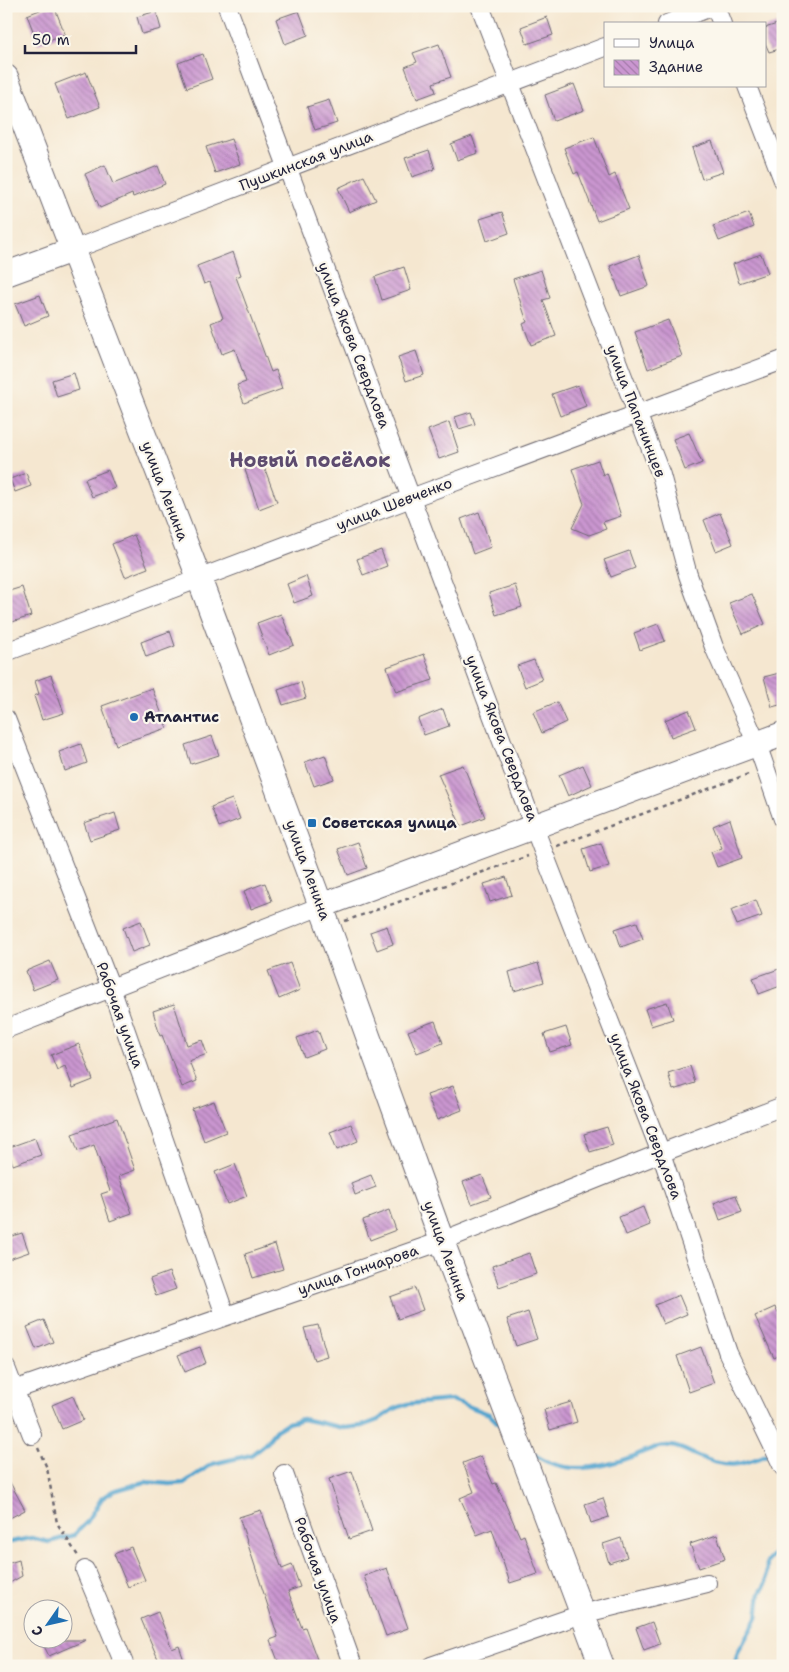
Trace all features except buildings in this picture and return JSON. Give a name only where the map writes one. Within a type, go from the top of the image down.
[{"type":"main road","name":"улица Ленина","points":[[6,77],[199,578],[321,906],[442,1241],[602,1666]]},
{"type":"main road","name":"Пушкинская улица","points":[[6,274],[72,250]]},
{"type":"main road","points":[[321,906],[783,734]]},
{"type":"street","name":"улица Якова Свердлова","points":[[227,6],[535,827],[661,1152],[728,1353],[783,1467]]},
{"type":"street","name":"улица Папанинцев","points":[[480,6],[661,475],[688,575],[714,646],[757,744],[783,819]]},
{"type":"street","points":[[672,22],[714,6],[721,22]]},
{"type":"street","name":"Пушкинская улица","points":[[72,250],[604,47]]},
{"type":"street","points":[[747,88],[783,180]]},
{"type":"street","name":"улица Шевченко","points":[[6,652],[411,498],[783,360]]},
{"type":"street","name":"Рабочая улица","points":[[6,719],[111,988],[226,1315]]},
{"type":"street","points":[[6,1029],[321,906]]},
{"type":"street","name":"улица Гончарова","points":[[14,1390],[442,1241],[661,1152],[783,1106]]},
{"type":"street","points":[[6,1368],[32,1435]]},
{"type":"street","name":"Рабочая улица","points":[[284,1474],[353,1666]]},
{"type":"street","points":[[85,1570],[125,1666]]},
{"type":"street","points":[[431,1666],[582,1614],[707,1583]]},
{"type":"path","points":[[32,1435],[47,1468],[57,1523],[75,1551]]},
{"type":"waterway","points":[[6,1543],[31,1538],[49,1542],[74,1535],[87,1522],[102,1498],[113,1491],[145,1482],[184,1483],[212,1464],[251,1455],[265,1444],[276,1430],[288,1423],[302,1419],[344,1428],[362,1426],[378,1420],[392,1410],[407,1404],[452,1400],[489,1414],[501,1426]]},
{"type":"waterway","points":[[532,1453],[557,1465],[582,1468],[621,1461],[661,1446],[673,1446],[706,1460],[724,1464],[742,1463],[771,1453]]},
{"type":"waterway","points":[[775,1467],[783,1499]]},
{"type":"waterway","points":[[734,1666],[738,1652],[757,1618],[760,1593],[766,1584],[767,1563],[783,1540]]},
{"type":"place","name":"Атлантис","points":[[134,717]]},
{"type":"place","name":"Советская улица","points":[[312,823]]},
{"type":"district","name":"Новый посёлок","points":[[310,460]]}]
